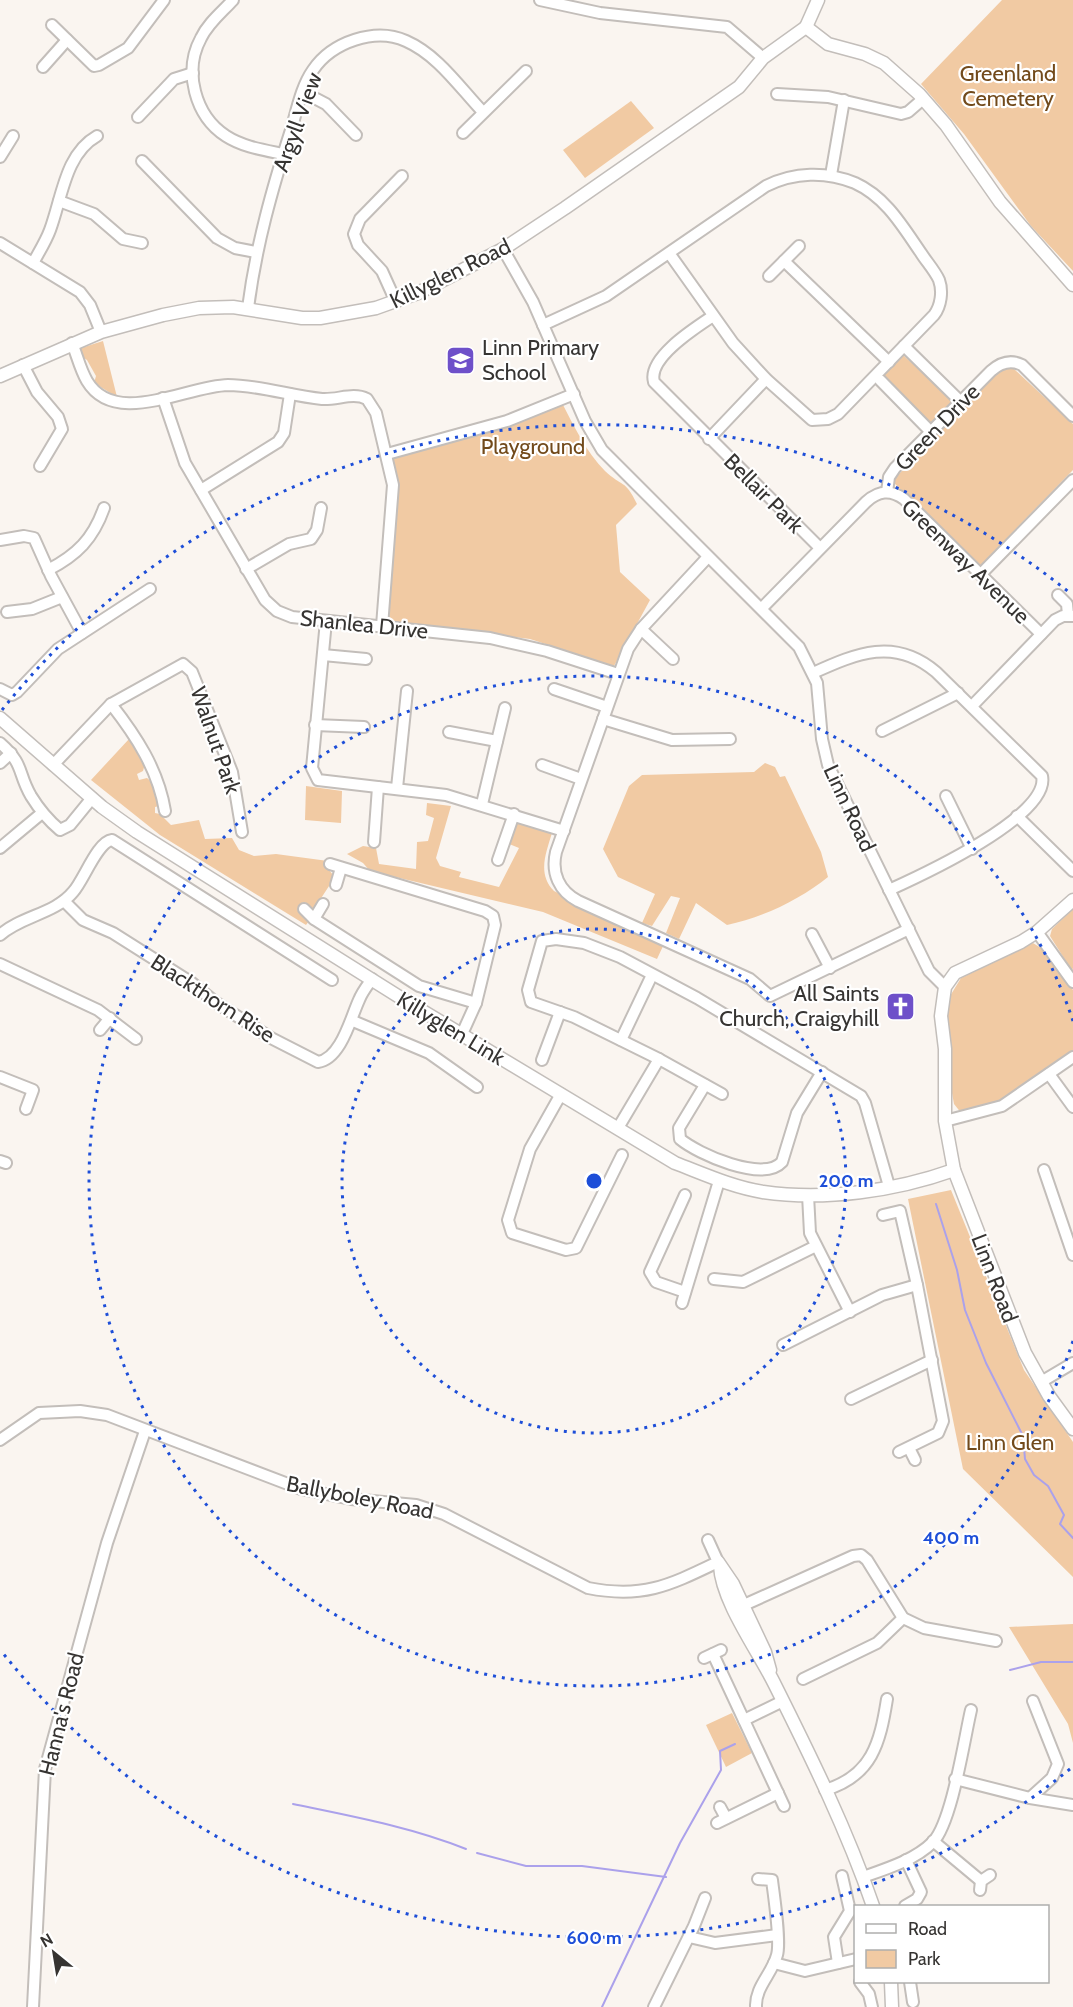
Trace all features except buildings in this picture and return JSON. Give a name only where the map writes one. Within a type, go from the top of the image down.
[{"type":"street","points":[[52,25],[94,66],[99,65],[128,48],[164,0]]},
{"type":"street","points":[[234,0],[200,39],[193,73],[200,105],[219,130],[246,145],[283,154]]},
{"type":"street","points":[[540,0],[600,13],[728,27],[763,58]]},
{"type":"street","points":[[819,0],[806,27],[828,44],[865,54],[884,63],[923,99],[946,125],[1000,202],[1073,285]]},
{"type":"street","name":"Killyglen Road","points":[[0,376],[101,332],[199,308],[248,308],[302,318],[320,318],[357,313],[396,302],[465,271],[503,249],[720,100],[748,78],[763,58],[806,27]]},
{"type":"street","name":"Argyll View","points":[[248,308],[263,220],[283,154],[313,70],[330,52],[356,39],[386,36],[407,41],[427,53],[483,112]]},
{"type":"street","points":[[43,67],[67,40]]},
{"type":"street","points":[[463,134],[526,71]]},
{"type":"street","points":[[138,117],[174,79],[193,73]]},
{"type":"street","points":[[303,93],[326,104],[356,135]]},
{"type":"street","points":[[777,94],[844,100],[903,114],[923,99]]},
{"type":"street","points":[[831,175],[844,100]]},
{"type":"street","points":[[0,157],[13,136]]},
{"type":"street","points":[[33,263],[50,231],[72,163],[85,144],[97,136]]},
{"type":"street","points":[[142,161],[217,238],[235,248],[256,252]]},
{"type":"street","points":[[543,325],[606,296],[669,253],[773,183],[802,175],[831,175],[854,183],[881,200],[938,279],[940,289],[938,310],[838,414],[819,421],[806,417],[766,379],[713,316],[669,253]]},
{"type":"street","points":[[396,302],[381,269],[358,244],[354,234],[360,219],[402,176]]},
{"type":"street","points":[[59,201],[94,214],[123,239],[142,243]]},
{"type":"street","points":[[0,243],[84,296],[101,332]]},
{"type":"street","points":[[769,276],[799,246]]},
{"type":"street","name":"Linn Road","points":[[503,249],[543,325],[589,428],[606,454],[707,558],[795,641],[813,673],[820,702],[822,739],[828,765],[929,971],[945,987],[941,1016],[945,1049],[945,1121],[954,1170],[1007,1310],[1041,1382],[1073,1429]]},
{"type":"street","points":[[784,261],[889,362]]},
{"type":"street","name":"Bellair Park","points":[[713,316],[679,341],[657,364],[652,373],[659,389],[820,548]]},
{"type":"street","points":[[72,343],[87,381],[103,397],[124,404],[228,385],[324,399],[354,395],[367,399],[376,413],[387,454],[393,505],[382,626]]},
{"type":"street","points":[[904,346],[961,402]]},
{"type":"street","name":"Green Drive","points":[[762,608],[866,501],[877,494],[887,492],[892,472],[996,367],[1015,362],[1025,368],[1073,416]]},
{"type":"street","points":[[23,365],[36,392],[58,417],[62,429],[40,466]]},
{"type":"street","name":"Bellair Park","points":[[709,438],[766,379]]},
{"type":"street","points":[[887,383],[931,432]]},
{"type":"street","points":[[201,490],[278,442],[284,433],[290,394]]},
{"type":"street","points":[[387,454],[499,423],[574,394]]},
{"type":"street","name":"Shanlea Drive","points":[[163,398],[180,452],[246,569],[266,600],[277,611],[292,617],[500,639],[547,651],[618,674]]},
{"type":"street","points":[[981,574],[1073,480]]},
{"type":"street","name":"Greenway Avenue","points":[[887,492],[904,499],[1041,634]]},
{"type":"street","points":[[48,570],[70,557],[84,545],[94,532],[104,508]]},
{"type":"street","points":[[246,569],[289,544],[311,538],[317,530],[321,508]]},
{"type":"street","points":[[0,540],[31,536],[82,633]]},
{"type":"street","points":[[707,558],[641,629],[628,649],[556,852],[554,868],[559,884],[569,896],[750,979],[765,994],[772,996],[909,929]]},
{"type":"street","points":[[0,689],[12,695],[17,692],[58,650],[150,589]]},
{"type":"street","points":[[972,706],[1057,619],[1071,615],[1067,604],[1058,595]]},
{"type":"street","points":[[7,612],[32,609],[62,597]]},
{"type":"street","points":[[326,621],[315,725],[312,768],[314,776],[323,782],[397,788],[446,795],[482,804],[564,831]]},
{"type":"street","points":[[641,629],[673,659]]},
{"type":"street","points":[[813,673],[861,653],[890,652],[923,662],[972,706],[1042,777],[1041,790],[1017,816],[996,834],[972,849],[889,890]]},
{"type":"street","points":[[323,656],[366,659]]},
{"type":"street","name":"Walnut Park","points":[[53,765],[111,704],[177,664],[188,666],[232,772],[242,832]]},
{"type":"street","points":[[554,689],[607,707]]},
{"type":"street","points":[[397,788],[407,691]]},
{"type":"street","points":[[882,732],[958,693]]},
{"type":"street","points":[[111,704],[137,738],[149,760],[165,810]]},
{"type":"street","points":[[482,804],[505,708]]},
{"type":"street","name":"Killyglen Link","points":[[0,718],[92,798],[137,832],[372,979],[668,1159],[719,1181],[761,1191],[808,1195],[889,1186],[954,1170]]},
{"type":"street","points":[[603,718],[672,740],[730,739]]},
{"type":"street","points":[[315,725],[364,727]]},
{"type":"street","points":[[449,732],[497,741]]},
{"type":"street","points":[[0,743],[20,764],[30,795],[42,813],[60,830],[64,830],[92,798]]},
{"type":"street","points":[[0,763],[11,753]]},
{"type":"street","points":[[542,765],[581,779]]},
{"type":"street","points":[[375,842],[378,787]]},
{"type":"street","points":[[946,796],[972,849]]},
{"type":"street","points":[[0,848],[42,813]]},
{"type":"street","points":[[498,860],[514,814]]},
{"type":"street","points":[[1017,816],[1073,871]]},
{"type":"street","points":[[0,935],[64,900],[78,885],[104,844],[113,840],[332,980]]},
{"type":"street","points":[[330,864],[492,915],[495,925],[476,1003],[462,1034]]},
{"type":"street","points":[[336,885],[341,868]]},
{"type":"street","name":"Blackthorn Rise","points":[[64,900],[83,920],[128,942],[272,1038],[316,1061],[327,1059],[352,1021],[359,1000],[372,979]]},
{"type":"street","points":[[945,987],[962,968],[1008,949],[1037,932],[1073,900]]},
{"type":"street","points":[[314,920],[323,904]]},
{"type":"street","points":[[304,909],[314,920],[419,986],[476,1003]]},
{"type":"street","points":[[1037,932],[1073,982]]},
{"type":"street","points":[[812,934],[830,968]]},
{"type":"street","points":[[722,1095],[621,1040],[560,1012],[535,1005],[528,997],[541,942],[544,940],[590,944],[697,998],[822,1072],[865,1101],[889,1186]]},
{"type":"street","points":[[0,964],[84,1003],[110,1018],[136,1039]]},
{"type":"street","points":[[621,1040],[652,975]]},
{"type":"street","points":[[542,1059],[560,1012]]},
{"type":"street","points":[[100,1030],[110,1018]]},
{"type":"street","points":[[352,1021],[429,1053],[477,1087]]},
{"type":"street","points":[[945,1121],[1002,1106],[1073,1057]]},
{"type":"street","points":[[618,1128],[659,1059]]},
{"type":"street","points":[[705,1085],[679,1128],[680,1139],[697,1150],[731,1164],[777,1167],[783,1161],[799,1108],[822,1072]]},
{"type":"street","points":[[1049,1074],[1073,1107]]},
{"type":"street","points":[[0,1077],[33,1090],[26,1109]]},
{"type":"street","points":[[561,1094],[530,1149],[508,1221],[511,1232],[566,1250],[576,1248],[622,1155]]},
{"type":"street","points":[[1044,1170],[1073,1255]]},
{"type":"street","points":[[693,1208],[684,1199],[650,1272],[656,1282],[684,1298],[719,1181]]},
{"type":"street","points":[[808,1195],[810,1233],[850,1312]]},
{"type":"street","points":[[883,1215],[900,1211],[932,1360],[942,1428],[938,1433],[904,1450],[915,1460]]},
{"type":"street","points":[[714,1279],[743,1282],[816,1246]]},
{"type":"street","points":[[783,1345],[887,1294],[917,1286]]},
{"type":"street","points":[[852,1400],[932,1360]]},
{"type":"street","points":[[1041,1382],[1073,1363]]},
{"type":"street","name":"Ballyboley Road","points":[[0,1440],[39,1413],[80,1410],[107,1415],[301,1489],[351,1499],[416,1505],[444,1514],[588,1588],[633,1593],[673,1589],[719,1564]]},
{"type":"street","name":"Hanna's Road","points":[[33,2007],[45,1769],[107,1543],[145,1431]]},
{"type":"street","points":[[708,1540],[719,1564],[729,1574],[739,1607],[765,1652],[774,1682],[846,1834],[873,1905]]},
{"type":"street","points":[[739,1607],[853,1556],[861,1555],[867,1560],[903,1618],[924,1628],[996,1641]]},
{"type":"street","points":[[803,1679],[877,1643],[903,1618]]},
{"type":"street","points":[[713,1654],[784,1806]]},
{"type":"street","points":[[744,1720],[783,1701]]},
{"type":"street","points":[[1030,1798],[1052,1778],[1058,1764],[1033,1701]]},
{"type":"street","points":[[825,1790],[857,1776],[870,1761],[886,1703],[897,1710]]},
{"type":"street","points":[[863,1877],[906,1860],[933,1841],[944,1821],[971,1708]]},
{"type":"street","points":[[955,1779],[1030,1798],[1073,1805]]},
{"type":"street","points":[[720,1807],[721,1820],[777,1793]]},
{"type":"street","points":[[933,1841],[984,1882]]},
{"type":"street","points":[[906,1860],[921,1892],[917,1899],[907,1905]]},
{"type":"street","points":[[756,2007],[757,1995],[778,1951],[772,1880],[758,1879]]},
{"type":"street","points":[[832,1888],[843,1880],[850,1911],[834,1937],[838,1963]]},
{"type":"street","points":[[654,2007],[689,1937],[705,1898]]},
{"type":"street","points":[[689,1937],[715,1942],[777,1935]]},
{"type":"street","points":[[774,1963],[805,1971],[853,1960]]},
{"type":"street","points":[[861,1983],[869,1994],[872,2007]]},
{"type":"street","points":[[891,1983],[892,2007]]},
{"type":"street","points":[[910,1983],[913,2002]]},
{"type":"green space","name":"Greenland Cemetery","points":[[1002,0],[1073,0],[1073,271],[1031,226],[964,134],[921,84]]},
{"type":"green space","points":[[631,101],[654,128],[585,178],[563,150]]},
{"type":"green space","points":[[103,341],[117,397],[94,383],[96,376],[87,360],[81,356],[81,348]]},
{"type":"green space","points":[[902,354],[953,401],[929,425],[879,377]]},
{"type":"green space","points":[[1005,366],[1013,368],[1073,424],[1073,470],[979,567],[892,481],[952,420],[957,410]]},
{"type":"green space","name":"Playground","points":[[562,403],[592,456],[605,471],[626,487],[637,504],[616,525],[620,572],[650,600],[614,666],[530,639],[385,621],[391,457]]},
{"type":"green space","points":[[129,739],[145,764],[143,771],[137,774],[139,780],[147,778],[154,784],[159,806],[155,807],[155,813],[160,814],[171,825],[199,820],[205,839],[232,838],[239,850],[254,856],[276,854],[328,861],[326,866],[333,875],[331,883],[314,909],[308,907],[301,910],[303,917],[309,921],[306,925],[160,835],[91,780]]},
{"type":"green space","points":[[765,763],[775,767],[780,777],[785,776],[821,852],[828,877],[806,893],[780,907],[754,918],[727,925],[696,903],[679,939],[666,933],[680,898],[671,896],[652,926],[642,923],[655,894],[618,877],[603,849],[629,786],[642,775],[754,772]]},
{"type":"green space","points":[[306,786],[342,791],[341,823],[305,820]]},
{"type":"green space","points":[[427,803],[451,806],[436,858],[440,866],[461,872],[459,877],[499,887],[519,848],[507,843],[516,819],[552,833],[544,870],[554,891],[664,944],[657,959],[543,912],[370,871],[363,863],[347,854],[363,846],[376,848],[379,864],[416,869],[417,842],[428,841],[434,818],[426,815]]},
{"type":"green space","points":[[1073,909],[1072,971],[1050,936],[1052,929]]},
{"type":"green space","points":[[1033,943],[1044,950],[1073,990],[1073,1053],[1007,1097],[978,1110],[962,1114],[954,1104],[950,1082],[947,1001],[961,978]]},
{"type":"green space","name":"Linn Glen","points":[[951,1190],[1024,1370],[1073,1442],[1073,1577],[963,1469],[908,1199]]},
{"type":"green space","points":[[1073,1624],[1073,1743],[1068,1724],[1009,1627]]},
{"type":"green space","points":[[732,1713],[752,1753],[726,1767],[706,1725]]},
{"type":"waterway","points":[[936,1204],[957,1270],[965,1310],[986,1363],[1023,1436],[1025,1459],[1034,1475],[1048,1486],[1064,1515],[1060,1524],[1073,1538]]},
{"type":"waterway","points":[[1010,1670],[1041,1662],[1073,1662]]},
{"type":"waterway","points":[[602,2007],[680,1843],[721,1770],[720,1751],[735,1744]]},
{"type":"waterway","points":[[293,1804],[402,1828],[466,1849]]},
{"type":"waterway","points":[[477,1853],[526,1866],[582,1866],[666,1877]]},
{"type":"place","name":"Linn Primary School","points":[[461,360]]},
{"type":"place","name":"All Saints Church, Craigyhill","points":[[900,1006]]}]
